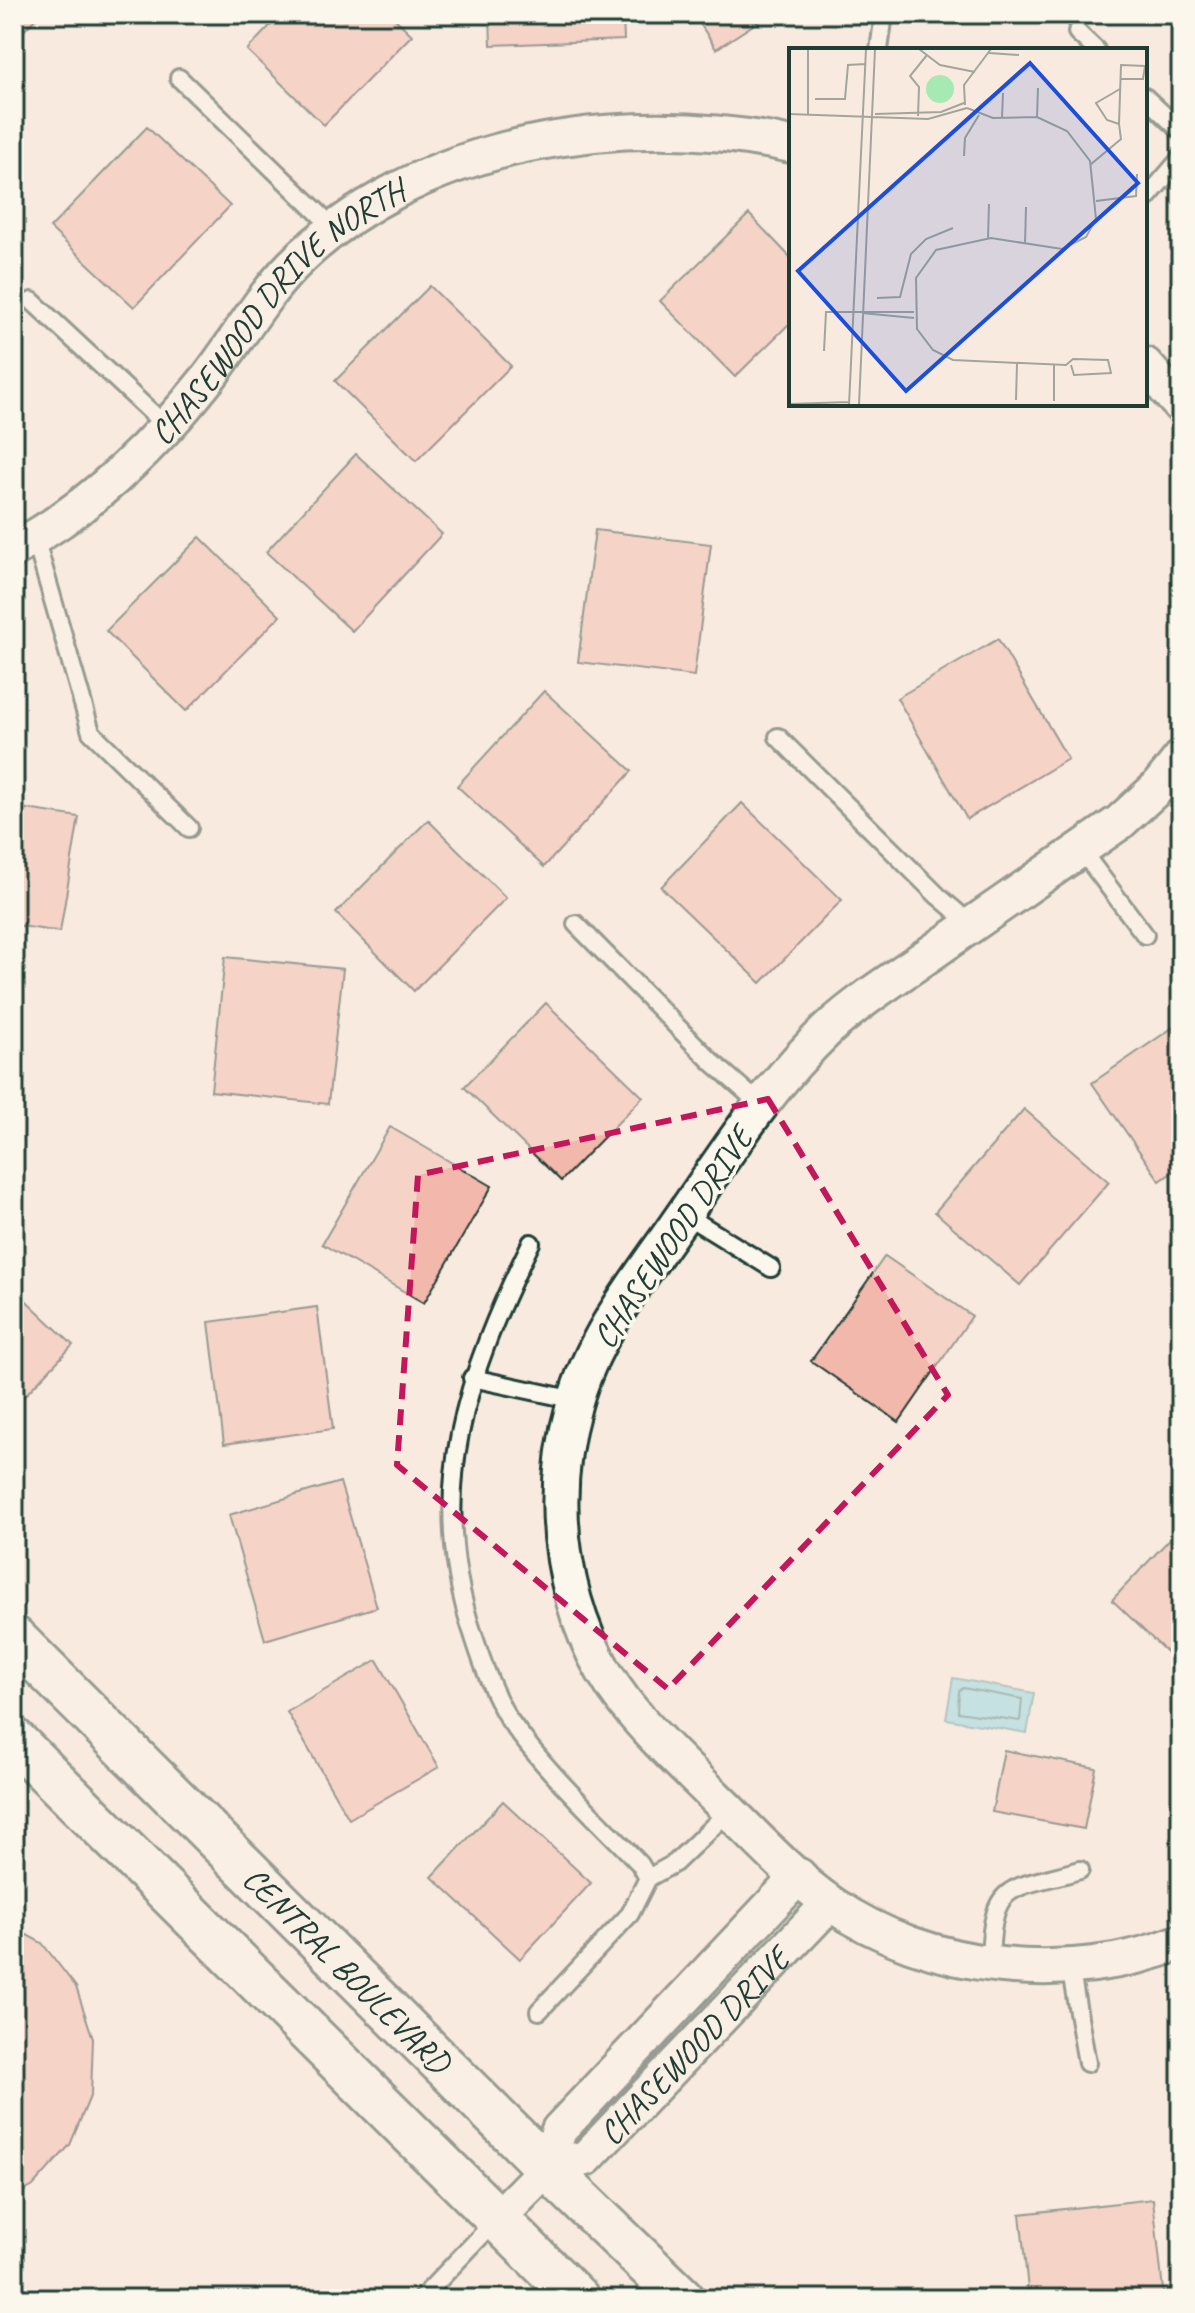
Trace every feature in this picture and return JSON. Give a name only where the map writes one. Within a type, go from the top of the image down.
[{"type":"street","name":"CHASEWOOD DRIVE NORTH","points":[[25,544],[117,477],[167,427],[210,376],[256,307],[293,265],[335,229],[382,199],[445,170],[485,156],[576,135],[636,129],[705,131],[789,145]]},
{"type":"street","points":[[1147,367],[1181,406]]},
{"type":"street","name":"CHASEWOOD DRIVE","points":[[1181,758],[1157,788],[1120,822],[868,997],[829,1029],[776,1084],[620,1305],[594,1351],[575,1400],[564,1446],[560,1499],[563,1552],[575,1604],[595,1653],[622,1699],[657,1740],[729,1811],[830,1903],[908,1942],[990,1964],[1070,1966],[1157,1951],[1181,1942]]},
{"type":"street","name":"CENTRAL BOULEVARD","points":[[14,1638],[683,2299]]},
{"type":"street","name":"CENTRAL BOULEVARD","points":[[14,1740],[578,2299]]},
{"type":"street","name":"CHASEWOOD DRIVE","points":[[497,2219],[547,2168],[559,2130],[799,1876]]},
{"type":"street","name":"CHASEWOOD DRIVE","points":[[547,2168],[586,2158],[830,1903]]},
{"type":"lane","points":[[879,48],[884,14]]},
{"type":"lane","points":[[1077,32],[1094,48]]},
{"type":"lane","points":[[179,78],[335,229]]},
{"type":"lane","points":[[1147,99],[1181,131]]},
{"type":"lane","points":[[1147,198],[1181,158]]},
{"type":"lane","points":[[32,301],[167,427]]},
{"type":"lane","points":[[25,544],[91,732],[189,828]]},
{"type":"lane","points":[[778,737],[972,925]]},
{"type":"lane","points":[[1081,850],[1145,935]]},
{"type":"lane","points":[[576,924],[711,1061],[761,1105]]},
{"type":"lane","points":[[684,1214],[771,1268]]},
{"type":"lane","points":[[531,1243],[495,1315],[472,1378],[454,1448],[452,1525],[463,1606],[481,1659],[508,1717],[535,1754],[640,1864],[648,1878]]},
{"type":"lane","points":[[472,1378],[575,1400]]},
{"type":"lane","points":[[539,2011],[630,1914],[648,1878],[675,1863],[729,1811]]},
{"type":"lane","points":[[990,1964],[991,1923],[996,1903],[1011,1889],[1080,1870]]},
{"type":"lane","points":[[1070,1966],[1087,2063]]},
{"type":"lane","points":[[421,2299],[497,2219]]},
{"type":"highlighted area","points":[[768,1099],[948,1395],[668,1689],[397,1465],[418,1175]]},
{"type":"water","points":[[953,1678],[1034,1693],[1027,1733],[946,1719]]},
{"type":"building","points":[[14,14],[40,14],[14,41]]},
{"type":"building","points":[[281,14],[390,14],[412,35],[324,125],[247,50]]},
{"type":"building","points":[[490,14],[623,14],[624,40],[491,45]]},
{"type":"building","points":[[694,14],[770,14],[716,49]]},
{"type":"building","points":[[147,127],[230,206],[134,307],[50,228]]},
{"type":"building","points":[[749,214],[789,256],[789,324],[735,377],[660,301]]},
{"type":"building","points":[[430,286],[511,366],[416,461],[335,381]]},
{"type":"building","points":[[356,454],[442,534],[352,631],[266,552]]},
{"type":"building","points":[[595,530],[711,544],[694,676],[578,662]]},
{"type":"building","points":[[200,537],[280,616],[186,711],[106,631]]},
{"type":"building","points":[[998,639],[1068,759],[967,819],[897,698]]},
{"type":"building","points":[[544,691],[632,771],[544,867],[457,786]]},
{"type":"building","points":[[742,803],[842,900],[761,983],[661,887]]},
{"type":"building","points":[[14,807],[79,817],[60,932],[14,925]]},
{"type":"building","points":[[428,820],[506,898],[414,991],[336,913]]},
{"type":"building","points":[[225,957],[343,969],[328,1104],[211,1091]]},
{"type":"building","points":[[546,1003],[643,1097],[561,1181],[464,1087]]},
{"type":"building","points":[[1181,1022],[1181,1166],[1160,1181],[1092,1083]]},
{"type":"building","points":[[1024,1109],[1109,1182],[1020,1285],[935,1212]]},
{"type":"building","points":[[390,1127],[492,1186],[424,1303],[322,1244]]},
{"type":"building","points":[[885,1256],[972,1316],[899,1422],[811,1361]]},
{"type":"building","points":[[14,1289],[73,1345],[14,1407]]},
{"type":"building","points":[[317,1307],[333,1429],[224,1444],[209,1322]]},
{"type":"building","points":[[340,1482],[377,1607],[265,1640],[229,1515]]},
{"type":"building","points":[[1181,1527],[1181,1666],[1112,1600]]},
{"type":"building","points":[[377,1660],[439,1767],[349,1819],[287,1712]]},
{"type":"building","points":[[1004,1750],[1096,1768],[1084,1829],[992,1812]]},
{"type":"building","points":[[503,1801],[591,1883],[520,1959],[432,1877]]},
{"type":"building","points":[[14,1928],[42,1943],[76,1987],[93,2039],[91,2094],[70,2145],[33,2186],[14,2197]]},
{"type":"building","points":[[1153,2199],[1164,2299],[1029,2299],[1020,2214]]}]
